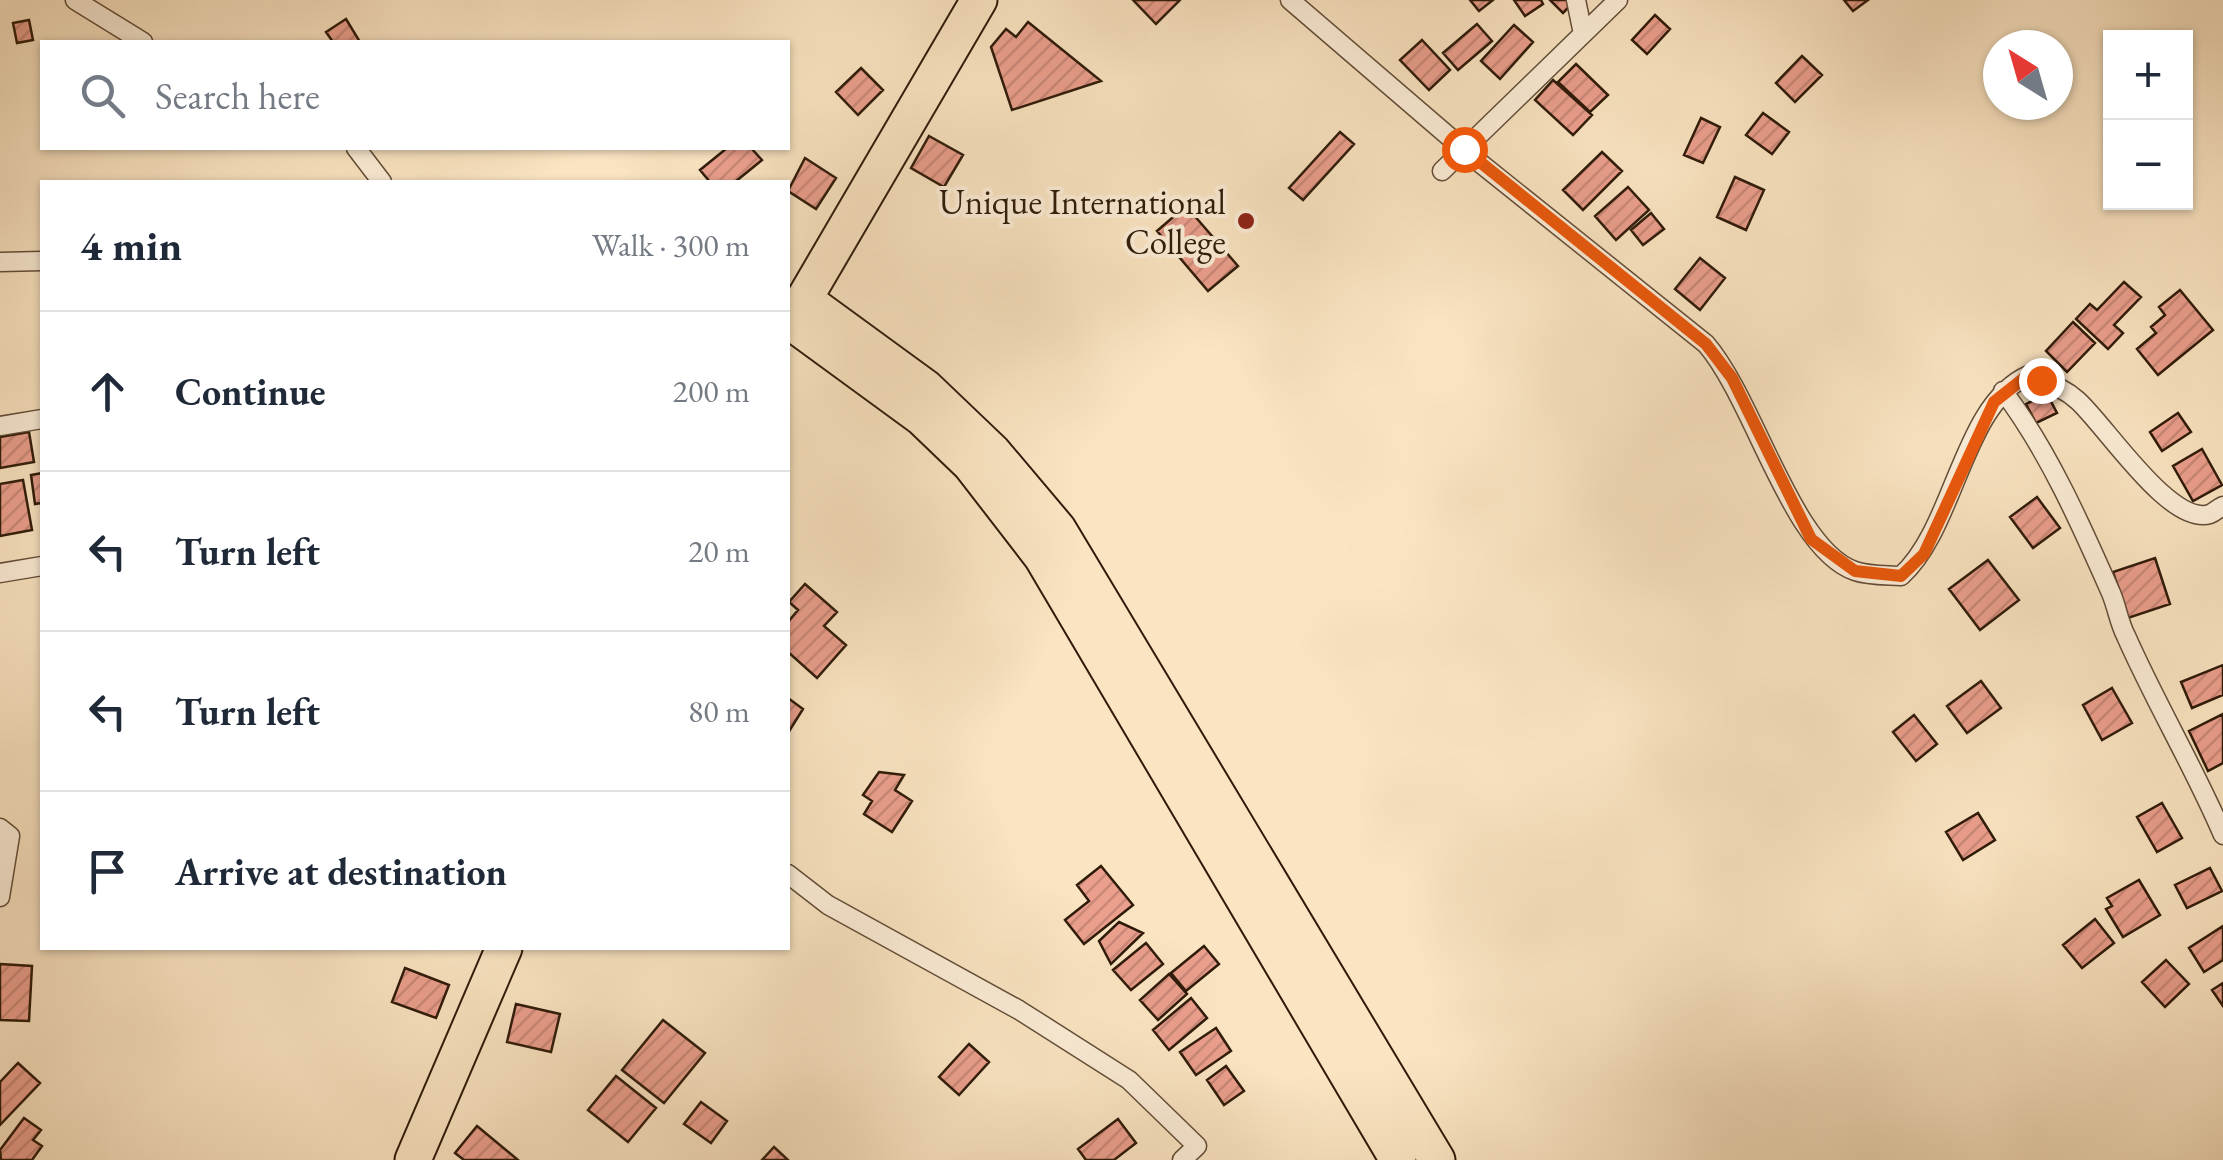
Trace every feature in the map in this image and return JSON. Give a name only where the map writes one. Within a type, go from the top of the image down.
[{"type":"highway","points":[[794,316],[980,0]]},
{"type":"highway","points":[[794,316],[920,417],[972,465],[1042,557],[1398,1160]]},
{"type":"highway","points":[[794,316],[926,388],[993,452],[1058,530],[1437,1160]]},
{"type":"highway","points":[[413,1160],[503,950]]},
{"type":"street","points":[[75,0],[107,24],[138,40]]},
{"type":"street","points":[[1290,0],[1464,149],[1706,344],[1732,378],[1801,524],[1823,551],[1855,571],[1901,576],[1924,554],[1964,458],[1994,402],[2028,375],[2054,384],[2080,402],[2164,496],[2190,513],[2209,514],[2223,506]]},
{"type":"street","points":[[1576,0],[1583,34]]},
{"type":"street","points":[[1442,171],[1618,0]]},
{"type":"street","points":[[358,150],[380,180]]},
{"type":"street","points":[[0,262],[40,261]]},
{"type":"street","points":[[2004,392],[2026,421],[2072,512],[2112,596],[2125,636],[2171,720],[2223,836]]},
{"type":"street","points":[[0,426],[40,419]]},
{"type":"street","points":[[0,573],[40,566]]},
{"type":"street","points":[[0,828],[10,836],[0,897]]},
{"type":"street","points":[[790,876],[828,905],[1019,1010],[1130,1080],[1197,1146],[1182,1160]]},
{"type":"building","points":[[1133,0],[1180,0],[1156,24]]},
{"type":"building","points":[[1470,0],[1493,0],[1479,11]]},
{"type":"building","points":[[1514,0],[1541,0],[1543,4],[1525,16]]},
{"type":"building","points":[[1550,0],[1573,0],[1573,3],[1563,13]]},
{"type":"building","points":[[1844,0],[1868,0],[1853,11]]},
{"type":"building","points":[[1655,15],[1670,29],[1647,54],[1632,40]]},
{"type":"building","points":[[346,19],[359,40],[332,40],[326,32]]},
{"type":"building","points":[[29,20],[33,40],[17,43],[13,23]]},
{"type":"building","points":[[1028,22],[1101,81],[1012,110],[991,47],[1006,29],[1016,37]]},
{"type":"building","points":[[1477,24],[1492,41],[1458,70],[1443,53]]},
{"type":"building","points":[[1514,25],[1533,42],[1500,79],[1481,61]]},
{"type":"building","points":[[1422,40],[1450,70],[1429,90],[1400,60]]},
{"type":"building","points":[[1802,56],[1822,75],[1795,102],[1776,83]]},
{"type":"building","points":[[1576,64],[1608,95],[1590,112],[1558,82]]},
{"type":"building","points":[[861,68],[883,90],[858,115],[836,92]]},
{"type":"building","points":[[1553,80],[1592,115],[1573,135],[1535,100]]},
{"type":"building","points":[[1763,113],[1789,132],[1772,154],[1746,135]]},
{"type":"building","points":[[1701,118],[1720,127],[1703,163],[1684,155]]},
{"type":"building","points":[[1340,132],[1354,144],[1303,200],[1289,188]]},
{"type":"building","points":[[929,136],[963,155],[944,187],[911,168]]},
{"type":"building","points":[[725,150],[753,150],[762,160],[737,180],[708,180],[700,170]]},
{"type":"building","points":[[1602,152],[1622,171],[1583,210],[1563,190]]},
{"type":"building","points":[[805,158],[836,178],[816,209],[790,192]]},
{"type":"building","points":[[1735,177],[1764,190],[1746,230],[1717,217]]},
{"type":"building","points":[[1628,187],[1649,210],[1616,240],[1595,216]]},
{"type":"building","points":[[1186,206],[1238,266],[1208,291],[1157,231]]},
{"type":"building","points":[[1651,213],[1664,229],[1643,245],[1631,230]]},
{"type":"building","points":[[1700,258],[1725,278],[1700,310],[1675,289]]},
{"type":"building","points":[[2124,282],[2141,297],[2114,325],[2123,333],[2108,349],[2076,319],[2090,304],[2097,310]]},
{"type":"building","points":[[2180,290],[2213,330],[2158,375],[2137,349],[2156,333],[2151,327],[2165,315],[2159,307]]},
{"type":"building","points":[[2073,322],[2095,343],[2067,372],[2046,351]]},
{"type":"building","points":[[2047,394],[2057,413],[2036,423],[2026,404]]},
{"type":"building","points":[[2178,413],[2191,432],[2162,451],[2150,432]]},
{"type":"building","points":[[29,432],[34,462],[0,468],[0,437]]},
{"type":"building","points":[[2202,449],[2222,485],[2193,501],[2173,466]]},
{"type":"building","points":[[40,473],[40,503],[35,504],[31,475]]},
{"type":"building","points":[[23,480],[32,530],[0,536],[0,484]]},
{"type":"building","points":[[2037,497],[2060,528],[2033,548],[2010,517]]},
{"type":"building","points":[[2155,558],[2170,604],[2128,618],[2113,572]]},
{"type":"building","points":[[1988,560],[2019,600],[1980,630],[1949,589]]},
{"type":"building","points":[[805,584],[837,612],[824,626],[846,645],[817,678],[790,654],[790,620],[798,610],[790,601]]},
{"type":"building","points":[[2223,665],[2223,695],[2192,708],[2181,682]]},
{"type":"building","points":[[1981,681],[2001,708],[1967,733],[1947,706]]},
{"type":"building","points":[[2112,688],[2132,723],[2102,740],[2083,705]]},
{"type":"building","points":[[790,699],[803,709],[790,730]]},
{"type":"building","points":[[2223,714],[2223,763],[2208,771],[2189,731]]},
{"type":"building","points":[[1914,715],[1937,744],[1916,761],[1893,732]]},
{"type":"building","points":[[879,772],[904,775],[895,790],[912,801],[892,832],[864,814],[872,801],[863,795]]},
{"type":"building","points":[[2162,803],[2182,838],[2157,852],[2137,817]]},
{"type":"building","points":[[1978,813],[1995,840],[1963,860],[1946,832]]},
{"type":"building","points":[[1101,866],[1133,905],[1084,944],[1065,920],[1089,901],[1077,885]]},
{"type":"building","points":[[2210,868],[2222,891],[2187,908],[2175,885]]},
{"type":"building","points":[[2139,880],[2160,915],[2123,937],[2106,909],[2112,906],[2107,898]]},
{"type":"building","points":[[2095,919],[2114,943],[2082,968],[2063,945]]},
{"type":"building","points":[[1119,922],[1143,933],[1111,964],[1099,941]]},
{"type":"building","points":[[2223,926],[2223,960],[2204,972],[2189,948]]},
{"type":"building","points":[[1146,943],[1163,964],[1131,990],[1113,970]]},
{"type":"building","points":[[1204,946],[1219,964],[1186,991],[1171,973]]},
{"type":"building","points":[[2166,960],[2189,984],[2165,1007],[2142,982]]},
{"type":"building","points":[[0,964],[32,966],[29,1021],[0,1020]]},
{"type":"building","points":[[405,968],[449,985],[436,1018],[392,1002]]},
{"type":"building","points":[[1169,974],[1187,994],[1158,1020],[1140,1000]]},
{"type":"building","points":[[2223,983],[2223,1006],[2212,990]]},
{"type":"building","points":[[1191,998],[1207,1018],[1169,1050],[1153,1030]]},
{"type":"building","points":[[516,1004],[560,1014],[551,1052],[507,1042]]},
{"type":"building","points":[[663,1020],[705,1053],[664,1103],[622,1070]]},
{"type":"building","points":[[1216,1028],[1231,1051],[1196,1075],[1180,1052]]},
{"type":"building","points":[[969,1044],[989,1062],[959,1095],[939,1077]]},
{"type":"building","points":[[18,1063],[40,1083],[0,1125],[0,1082]]},
{"type":"building","points":[[1226,1066],[1244,1091],[1224,1105],[1207,1080]]},
{"type":"building","points":[[616,1076],[656,1108],[628,1142],[588,1110]]},
{"type":"building","points":[[701,1102],[727,1121],[711,1143],[684,1124]]},
{"type":"building","points":[[24,1118],[41,1130],[33,1140],[42,1146],[32,1160],[1,1160],[0,1150]]},
{"type":"building","points":[[1118,1119],[1136,1143],[1114,1160],[1086,1160],[1078,1149]]},
{"type":"building","points":[[477,1126],[518,1160],[464,1160],[455,1153]]},
{"type":"building","points":[[774,1147],[788,1160],[762,1160]]},
{"type":"place","name":"Unique International College","points":[[1246,221]]},
{"type":"route","points":[[1464,149],[1706,344],[1732,378],[1801,524],[1823,551],[1855,571],[1901,576],[1924,554],[1964,458],[1994,402],[2009,386],[2028,375],[2041,380]]}]
